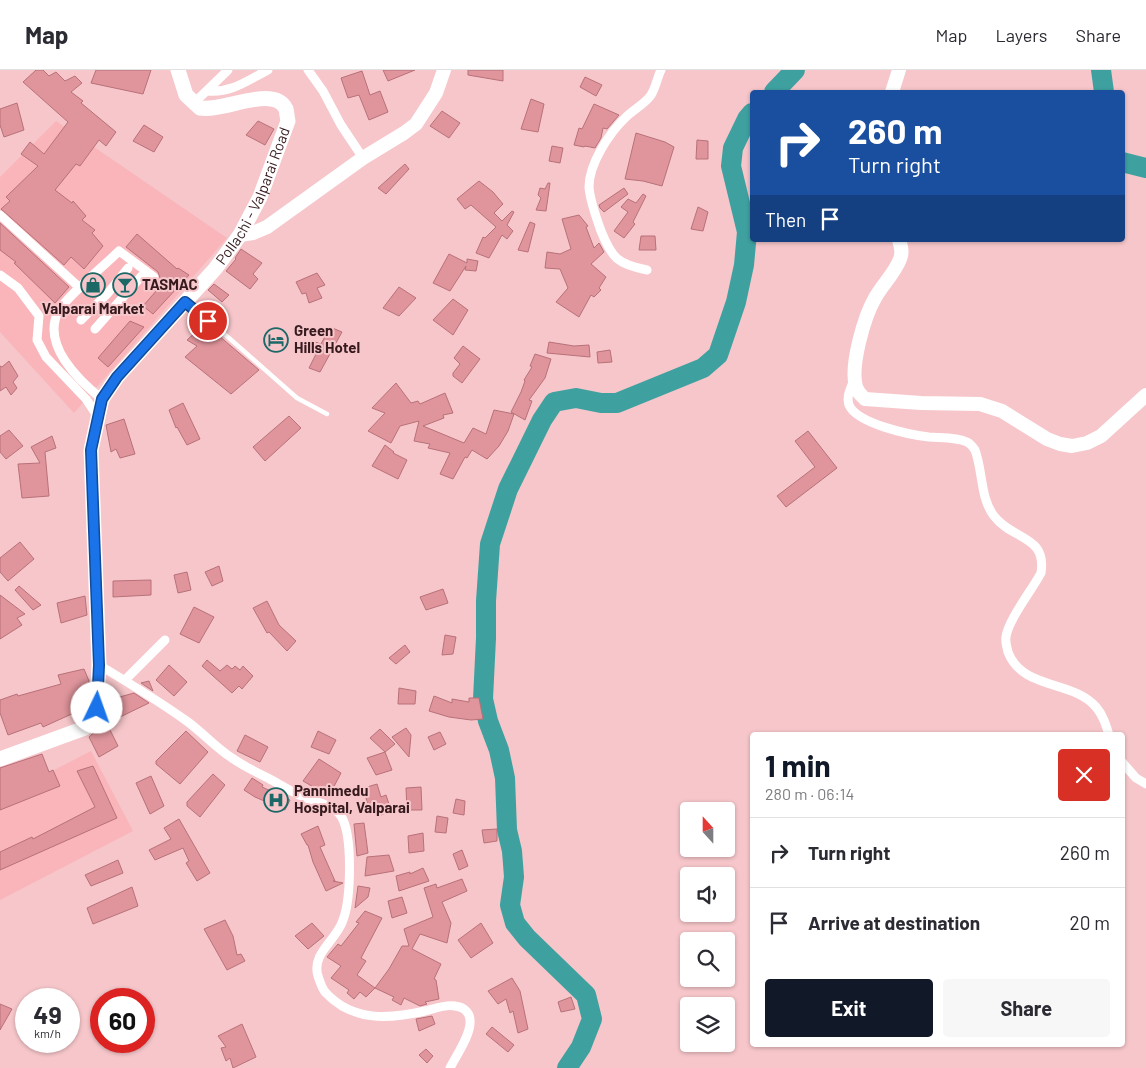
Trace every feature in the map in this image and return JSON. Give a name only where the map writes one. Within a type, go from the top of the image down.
[{"type":"main road","points":[[178,70],[186,95],[194,103]]},
{"type":"main road","name":"Pollachi - Valparai Road","points":[[0,759],[85,728],[96,717],[99,665],[91,450],[102,399],[117,377],[216,269],[240,234],[260,197],[288,121],[285,108],[278,101],[267,97],[221,108],[200,108],[194,103]]},
{"type":"street","points":[[194,103],[228,70]]},
{"type":"street","points":[[208,91],[221,92],[234,88],[268,70]]},
{"type":"street","points":[[308,70],[324,91],[341,126],[364,158]]},
{"type":"street","points":[[240,234],[253,233],[267,227],[364,158],[416,124],[436,93],[444,70]]},
{"type":"street","points":[[647,270],[624,263],[615,258],[610,251],[595,214],[589,186],[595,162],[602,148],[625,118],[644,104],[651,95],[661,70]]},
{"type":"street","points":[[893,90],[899,70]]},
{"type":"street","points":[[0,214],[80,288]]},
{"type":"street","points":[[900,242],[902,249],[900,258],[874,300],[867,317],[857,355],[855,379],[859,394],[865,399],[921,403],[980,404],[1002,411],[1047,439],[1072,446],[1087,443],[1101,436],[1146,395]]},
{"type":"street","points":[[96,329],[146,271],[119,251],[58,312],[55,326],[54,338],[67,364],[102,399]]},
{"type":"street","points":[[81,320],[108,293],[128,268]]},
{"type":"street","points":[[0,275],[18,288],[40,316],[37,340],[46,356],[86,399],[99,418]]},
{"type":"street","points":[[855,379],[849,390],[848,398],[854,412],[865,420],[913,435],[958,439],[969,443],[975,450],[987,506],[993,516],[1001,524],[1036,546],[1041,555],[1041,574],[1009,627],[1006,638],[1010,657],[1016,666],[1025,673],[1086,698],[1096,706],[1102,715],[1107,732]]},
{"type":"street","points":[[125,680],[165,640]]},
{"type":"street","points":[[99,665],[157,700],[230,758],[301,796],[335,809],[342,817],[348,845],[350,887],[344,920],[318,961],[317,972],[319,980],[325,992],[335,1000],[360,1014],[372,1017],[392,1017],[454,1005],[464,1008],[469,1015],[470,1024],[450,1068]]},
{"type":"street","points":[[1125,765],[1136,778],[1146,784]]},
{"type":"lane","points":[[185,302],[229,338],[296,398],[327,414]]},
{"type":"shaded area","name":"Valparai Market","points":[[56,121],[227,238],[74,413],[0,332],[0,177]]},
{"type":"shaded area","points":[[91,751],[133,831],[0,900],[0,798]]},
{"type":"building","points":[[36,70],[43,70],[49,76],[56,72],[65,81],[75,76],[82,83],[71,92],[83,101],[81,103],[116,132],[106,146],[99,140],[80,166],[76,164],[55,190],[72,203],[73,201],[86,216],[82,220],[95,230],[92,233],[103,246],[84,269],[71,257],[64,265],[1,209],[10,201],[6,197],[38,166],[21,154],[30,142],[44,154],[68,122],[23,82]]},
{"type":"building","points":[[96,70],[151,70],[143,94],[91,83]]},
{"type":"building","points":[[383,70],[415,70],[388,81]]},
{"type":"building","points":[[468,70],[503,70],[503,81],[468,75]]},
{"type":"building","points":[[362,71],[370,95],[380,91],[388,112],[369,120],[359,95],[348,98],[341,78]]},
{"type":"building","points":[[585,77],[602,85],[596,96],[580,87]]},
{"type":"building","points":[[531,99],[544,104],[538,132],[521,129]]},
{"type":"building","points":[[17,103],[24,130],[4,137],[0,125],[0,109]]},
{"type":"building","points":[[594,104],[619,115],[607,129],[603,128],[601,138],[595,148],[574,145],[579,128],[582,129]]},
{"type":"building","points":[[442,111],[460,123],[449,138],[430,126]]},
{"type":"building","points":[[258,121],[274,129],[265,145],[246,135]]},
{"type":"building","points":[[144,125],[163,137],[154,152],[133,141]]},
{"type":"building","points":[[636,133],[665,142],[674,147],[662,186],[625,179]]},
{"type":"building","points":[[697,140],[708,141],[708,159],[696,159]]},
{"type":"building","points":[[552,146],[563,148],[560,163],[549,161]]},
{"type":"building","points":[[405,164],[409,169],[386,194],[378,188]]},
{"type":"building","points":[[479,181],[493,192],[503,204],[494,213],[502,221],[512,211],[514,212],[507,225],[513,231],[507,239],[502,235],[489,258],[476,253],[483,237],[485,238],[496,227],[471,205],[465,209],[457,199]]},
{"type":"building","points":[[548,183],[550,183],[546,211],[536,210],[541,198],[538,195],[540,188],[545,189]]},
{"type":"building","points":[[624,188],[628,194],[604,212],[600,208],[599,205]]},
{"type":"building","points":[[643,194],[646,196],[633,222],[635,224],[624,238],[614,231],[628,212],[621,207],[628,199],[636,203]]},
{"type":"building","points":[[698,207],[708,212],[703,231],[691,229]]},
{"type":"building","points":[[579,215],[588,226],[586,227],[594,248],[599,243],[604,252],[591,264],[606,277],[599,288],[601,290],[594,297],[591,295],[579,317],[556,302],[568,288],[560,269],[545,268],[547,252],[560,254],[571,249],[562,219]]},
{"type":"building","points":[[530,222],[535,224],[528,252],[518,250]]},
{"type":"building","points":[[0,223],[69,287],[55,303],[14,263],[16,262],[0,250]]},
{"type":"building","points":[[137,234],[177,269],[189,275],[153,314],[143,306],[164,282],[158,272],[126,247]]},
{"type":"building","points":[[641,236],[655,236],[656,250],[639,250]]},
{"type":"building","points":[[241,249],[262,263],[253,274],[258,279],[250,289],[226,271],[236,259]]},
{"type":"building","points":[[449,254],[467,263],[467,259],[478,261],[476,271],[465,270],[466,266],[450,291],[433,283]]},
{"type":"building","points":[[317,273],[325,285],[317,288],[322,298],[309,303],[306,293],[302,294],[296,282]]},
{"type":"building","points":[[214,284],[229,295],[222,302],[208,290]]},
{"type":"building","points":[[399,287],[416,298],[399,316],[383,308]]},
{"type":"building","points":[[453,299],[468,310],[453,335],[433,320]]},
{"type":"building","points":[[130,321],[144,327],[108,367],[98,358]]},
{"type":"building","points":[[205,324],[259,370],[231,394],[185,357],[197,346],[187,340]]},
{"type":"building","points":[[330,327],[342,332],[320,372],[309,368],[316,354],[310,350],[315,342],[321,344]]},
{"type":"building","points":[[549,342],[574,346],[589,345],[590,357],[547,353]]},
{"type":"building","points":[[463,346],[480,359],[462,383],[453,376],[453,373],[460,364],[454,358]]},
{"type":"building","points":[[610,350],[612,362],[598,363],[597,352]]},
{"type":"building","points":[[535,354],[551,359],[545,378],[529,400],[532,401],[525,420],[511,412],[521,392],[524,380],[532,367],[530,366]]},
{"type":"building","points":[[9,361],[18,376],[13,382],[17,388],[11,395],[6,387],[0,391],[0,366],[2,367]]},
{"type":"building","points":[[396,383],[411,403],[418,401],[420,404],[445,393],[453,413],[443,415],[444,418],[423,426],[464,443],[473,428],[486,434],[494,410],[514,414],[508,431],[499,446],[487,459],[472,450],[467,458],[465,457],[453,479],[440,474],[450,453],[428,448],[430,444],[414,441],[419,421],[400,426],[391,443],[368,431],[385,413],[372,408]]},
{"type":"building","points":[[183,403],[200,439],[187,445],[176,428],[169,410]]},
{"type":"building","points":[[289,416],[301,428],[265,461],[253,447]]},
{"type":"building","points":[[124,419],[135,454],[120,458],[116,449],[111,452],[106,425]]},
{"type":"building","points":[[9,430],[23,446],[6,459],[0,452],[0,436]]},
{"type":"building","points":[[808,431],[837,468],[786,507],[777,496],[815,467],[795,441]]},
{"type":"building","points":[[52,436],[56,448],[45,452],[49,496],[22,498],[18,464],[40,463],[31,447]]},
{"type":"building","points":[[385,445],[393,453],[407,460],[398,479],[372,466]]},
{"type":"building","points":[[20,542],[34,559],[8,581],[0,572],[0,558]]},
{"type":"building","points":[[219,566],[223,581],[212,586],[205,572]]},
{"type":"building","points":[[187,572],[191,590],[178,593],[174,575]]},
{"type":"building","points":[[151,580],[151,595],[113,597],[113,581]]},
{"type":"building","points":[[19,586],[41,605],[33,610],[15,590]]},
{"type":"building","points":[[443,589],[448,603],[426,610],[420,597]]},
{"type":"building","points":[[0,595],[25,614],[17,618],[22,625],[0,639]]},
{"type":"building","points":[[85,596],[87,615],[61,623],[57,603]]},
{"type":"building","points":[[267,601],[279,625],[296,641],[287,651],[269,632],[267,633],[253,608]]},
{"type":"building","points":[[194,607],[214,617],[199,643],[180,634]]},
{"type":"building","points":[[445,635],[456,637],[453,654],[442,655]]},
{"type":"building","points":[[405,645],[410,652],[396,664],[389,658]]},
{"type":"building","points":[[207,660],[220,671],[227,665],[232,669],[235,666],[240,670],[243,666],[253,676],[242,689],[239,686],[232,693],[202,666]]},
{"type":"building","points":[[169,665],[187,682],[174,696],[156,680]]},
{"type":"building","points":[[84,669],[89,681],[87,707],[43,727],[41,723],[8,735],[0,713],[0,700],[61,684],[58,675]]},
{"type":"building","points":[[149,681],[153,691],[141,683]]},
{"type":"building","points":[[399,688],[416,691],[415,704],[398,704]]},
{"type":"building","points":[[134,693],[149,703],[120,717],[116,698]]},
{"type":"building","points":[[434,696],[452,703],[452,699],[469,702],[469,698],[479,698],[483,719],[471,720],[449,717],[429,711]]},
{"type":"building","points":[[107,724],[118,746],[99,757],[89,737]]},
{"type":"building","points":[[406,728],[411,735],[409,757],[392,737]]},
{"type":"building","points":[[380,729],[395,744],[385,752],[370,738]]},
{"type":"building","points":[[186,731],[208,752],[180,784],[156,764],[156,761]]},
{"type":"building","points":[[318,731],[336,740],[329,754],[311,747]]},
{"type":"building","points":[[440,732],[446,744],[434,750],[428,737]]},
{"type":"building","points":[[245,735],[268,747],[260,762],[237,751]]},
{"type":"building","points":[[385,752],[392,770],[376,775],[367,758]]},
{"type":"building","points":[[42,754],[49,772],[53,770],[60,786],[0,810],[0,768]]},
{"type":"building","points":[[319,759],[341,773],[329,796],[303,781]]},
{"type":"building","points":[[93,766],[117,818],[0,870],[0,852],[32,837],[33,839],[95,807],[77,771]]},
{"type":"building","points":[[213,774],[225,785],[200,817],[187,806],[187,802]]},
{"type":"building","points":[[151,776],[164,806],[150,814],[136,783]]},
{"type":"building","points":[[252,778],[263,785],[262,787],[290,800],[285,810],[244,790]]},
{"type":"building","points":[[377,784],[381,797],[386,795],[391,810],[381,815],[378,809],[369,812],[364,788]]},
{"type":"building","points":[[421,787],[422,810],[407,810],[406,788]]},
{"type":"building","points":[[456,799],[465,801],[464,815],[453,813]]},
{"type":"building","points":[[437,816],[448,818],[446,833],[435,832]]},
{"type":"building","points":[[179,819],[210,873],[197,881],[186,863],[189,861],[183,848],[155,860],[149,850],[171,839],[164,828]]},
{"type":"building","points":[[364,823],[368,853],[357,856],[354,824]]},
{"type":"building","points":[[318,826],[325,845],[320,847],[335,881],[333,881],[343,883],[326,891],[313,862],[308,845],[301,834]]},
{"type":"building","points":[[497,829],[497,841],[484,843],[482,830]]},
{"type":"building","points":[[423,833],[424,851],[409,853],[408,836]]},
{"type":"building","points":[[462,850],[468,866],[459,870],[453,854]]},
{"type":"building","points":[[389,855],[394,871],[365,876],[367,857]]},
{"type":"building","points":[[118,860],[123,873],[91,886],[85,875]]},
{"type":"building","points":[[423,868],[429,881],[399,891],[396,876],[410,872],[410,874]]},
{"type":"building","points":[[462,879],[467,891],[442,902],[451,923],[447,943],[420,934],[412,949],[441,964],[434,979],[436,980],[439,999],[425,1002],[427,1004],[420,1006],[404,998],[401,1005],[392,1000],[394,997],[375,988],[389,969],[402,946],[409,946],[404,929],[433,917],[424,888],[436,884],[437,888]]},
{"type":"building","points":[[358,886],[370,888],[368,897],[355,908]]},
{"type":"building","points":[[132,887],[138,906],[93,924],[87,908]]},
{"type":"building","points":[[402,897],[407,913],[392,918],[388,901]]},
{"type":"building","points":[[365,911],[382,918],[361,958],[366,961],[357,975],[375,988],[366,997],[360,992],[354,999],[347,993],[349,990],[331,978],[341,966],[327,957],[338,944],[341,946],[359,923],[356,922]]},
{"type":"building","points":[[225,920],[233,936],[237,955],[241,954],[245,961],[227,970],[204,929]]},
{"type":"building","points":[[312,923],[324,936],[308,949],[295,936]]},
{"type":"building","points":[[481,923],[493,943],[471,958],[458,940]]},
{"type":"building","points":[[512,978],[520,991],[528,1029],[518,1033],[513,1011],[510,1013],[506,999],[498,1004],[488,991]]},
{"type":"building","points":[[571,997],[575,1009],[561,1012],[558,1002]]},
{"type":"building","points":[[0,1004],[12,1009],[0,1030]]},
{"type":"building","points":[[432,1016],[435,1024],[419,1031],[416,1019]]},
{"type":"building","points":[[242,1024],[256,1057],[233,1068],[230,1058],[226,1061],[221,1048],[226,1047],[218,1036]]},
{"type":"building","points":[[492,1027],[514,1045],[508,1052],[486,1034]]},
{"type":"building","points":[[426,1049],[433,1056],[427,1063],[419,1055]]},
{"type":"waterway","points":[[776,90],[795,70]]},
{"type":"waterway","points":[[1101,70],[1104,90]]},
{"type":"waterway","points":[[567,1068],[581,1047],[592,1019],[586,995],[527,938],[515,923],[510,905],[514,877],[512,851],[507,830],[505,778],[499,750],[488,721],[483,699],[490,544],[508,489],[542,420],[554,402],[576,398],[601,403],[617,403],[703,368],[718,355],[736,302],[744,265],[747,232],[731,166],[733,148],[750,115]]},
{"type":"waterway","points":[[1125,163],[1146,168]]},
{"type":"place","name":"Valparai Market","points":[[93,285]]},
{"type":"place","name":"TASMAC","points":[[125,285]]},
{"type":"place","name":"Green Hills Hotel","points":[[276,340]]},
{"type":"place","name":"Pannimedu Hospital, Valparai","points":[[276,800]]},
{"type":"route","points":[[97,708],[99,665],[91,450],[102,399],[117,377],[185,302],[208,321]]}]
